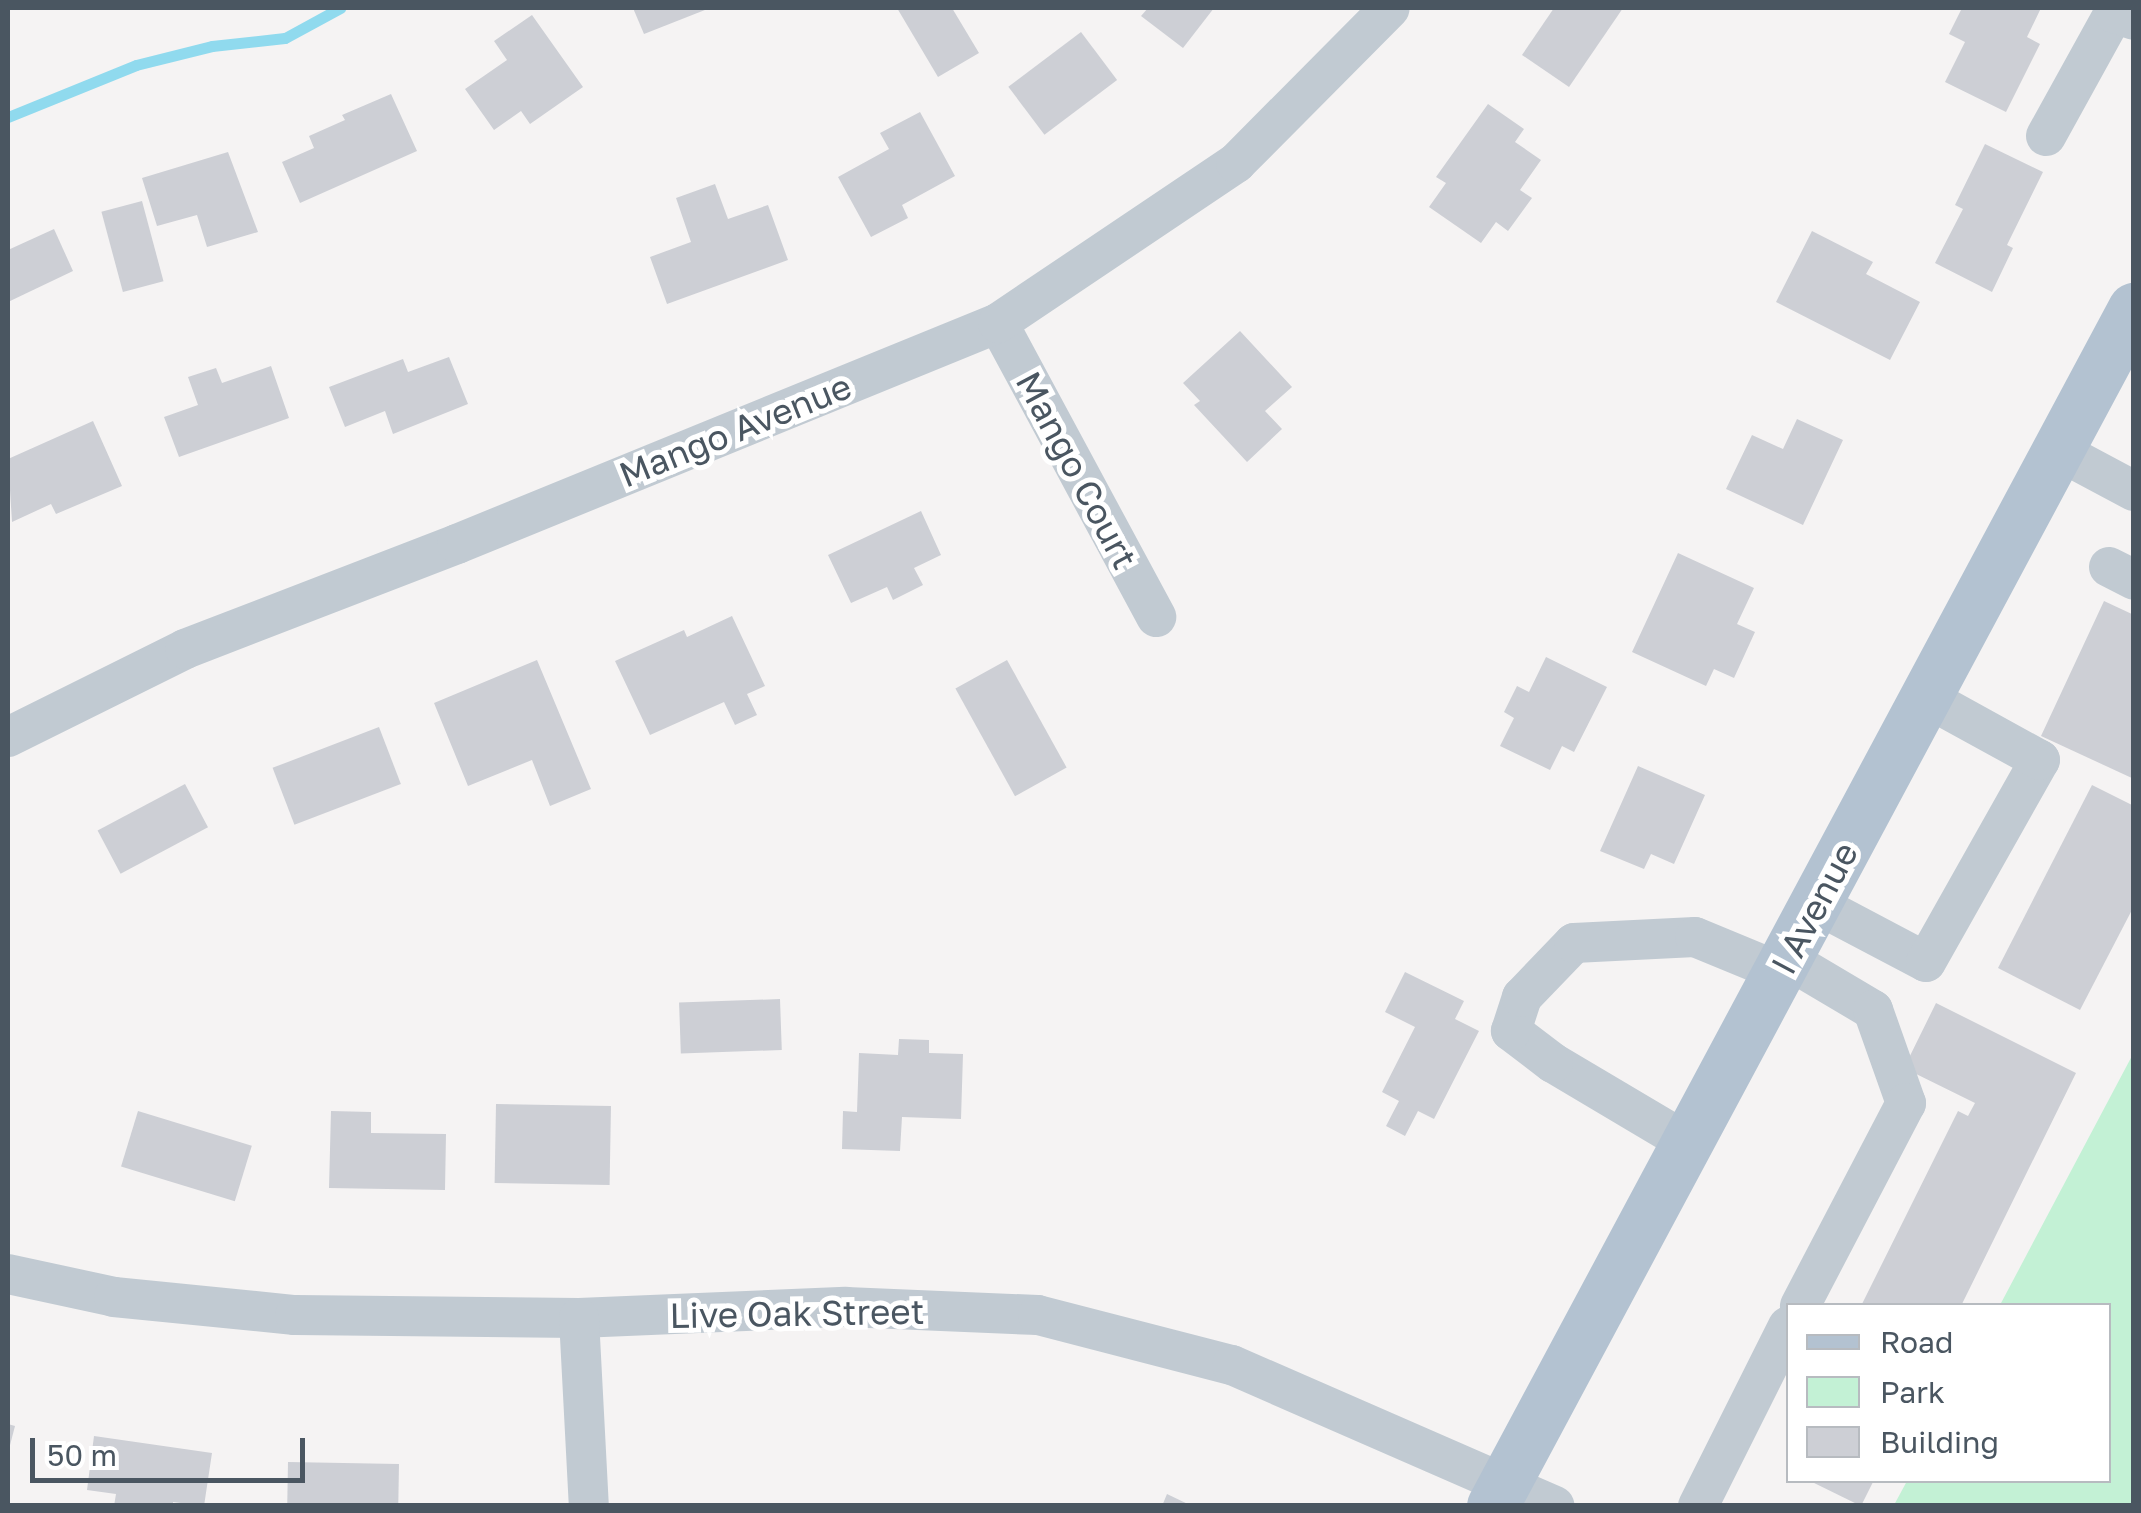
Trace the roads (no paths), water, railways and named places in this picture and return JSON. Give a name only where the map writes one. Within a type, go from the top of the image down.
[{"type":"main road","name":"I Avenue","points":[[1500,1494],[2134,309]]},
{"type":"street","name":"Mango Avenue","points":[[8,737],[185,649],[457,544],[998,323],[1236,162],[1390,8]]},
{"type":"street","points":[[2046,136],[2121,14]]},
{"type":"street","name":"Mango Court","points":[[998,323],[1156,617]]},
{"type":"street","points":[[2059,451],[2134,490]]},
{"type":"street","points":[[1816,904],[1926,962],[2040,760],[1927,698]]},
{"type":"street","points":[[1688,1143],[1553,1063],[1511,1030],[1522,997],[1574,943],[1695,937],[1783,966],[1873,1010],[1906,1103],[1802,1303]]},
{"type":"street","name":"Live Oak Street","points":[[8,1274],[114,1297],[296,1315],[579,1318],[846,1307],[1038,1315],[1232,1365],[1500,1494],[1554,1506]]},
{"type":"street","points":[[579,1318],[589,1506]]},
{"type":"street","points":[[1698,1506],[1786,1330]]},
{"type":"waterway","points":[[8,117],[136,65],[212,46],[285,38],[340,8]]}]
